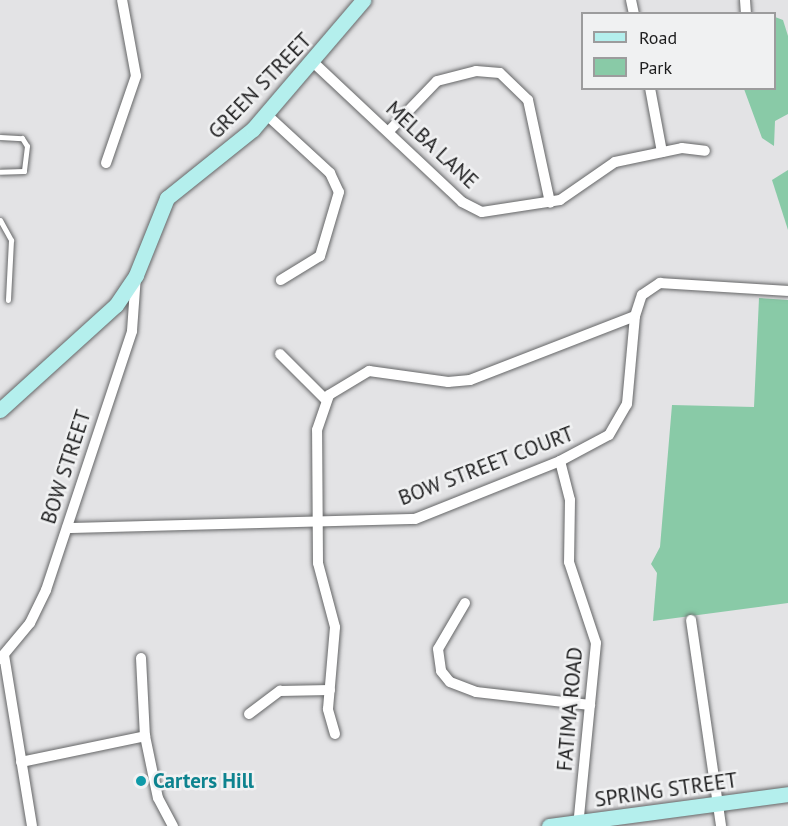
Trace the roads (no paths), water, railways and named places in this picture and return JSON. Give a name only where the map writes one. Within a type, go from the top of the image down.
[{"type":"street","points":[[106,163],[136,76],[122,0]]},
{"type":"street","name":"GREEN STREET","points":[[0,410],[102,321],[136,275],[167,198],[267,115],[314,63],[363,0]]},
{"type":"street","name":"MELBA LANE","points":[[314,63],[472,208],[499,213],[550,202],[578,191],[610,163],[662,152],[705,151]]},
{"type":"street","points":[[389,131],[436,81],[476,71],[500,73],[514,81],[528,100],[550,202]]},
{"type":"street","points":[[650,90],[662,152]]},
{"type":"street","points":[[267,115],[330,172],[339,192],[320,256],[281,280]]},
{"type":"street","name":"BOW STREET","points":[[2,657],[35,614],[67,528],[137,314],[136,275]]},
{"type":"street","points":[[334,734],[330,690],[335,627],[319,575],[317,524],[317,430],[325,399],[352,376],[369,371],[465,381],[635,316],[642,295],[660,283],[788,291]]},
{"type":"street","name":"BOW STREET COURT","points":[[67,528],[317,524],[415,519],[560,461],[605,438],[623,417],[635,316]]},
{"type":"street","points":[[280,354],[325,399]]},
{"type":"street","name":"FATIMA ROAD","points":[[560,461],[570,500],[569,562],[595,635],[578,824]]},
{"type":"street","points":[[465,603],[438,649],[441,671],[450,682],[476,692],[590,705]]},
{"type":"street","points":[[691,620],[721,826]]},
{"type":"street","points":[[2,657],[32,826]]},
{"type":"street","points":[[141,658],[146,736],[158,798],[173,826]]},
{"type":"street","points":[[249,714],[280,691],[330,690]]},
{"type":"street","points":[[21,762],[146,736]]},
{"type":"street","name":"SPRING STREET","points":[[549,826],[578,824],[788,794]]},
{"type":"lane","points":[[0,137],[22,138],[27,146],[24,171],[0,172]]},
{"type":"lane","points":[[0,220],[11,240],[8,300]]},
{"type":"place","name":"Carters Hill","points":[[141,781]]}]
